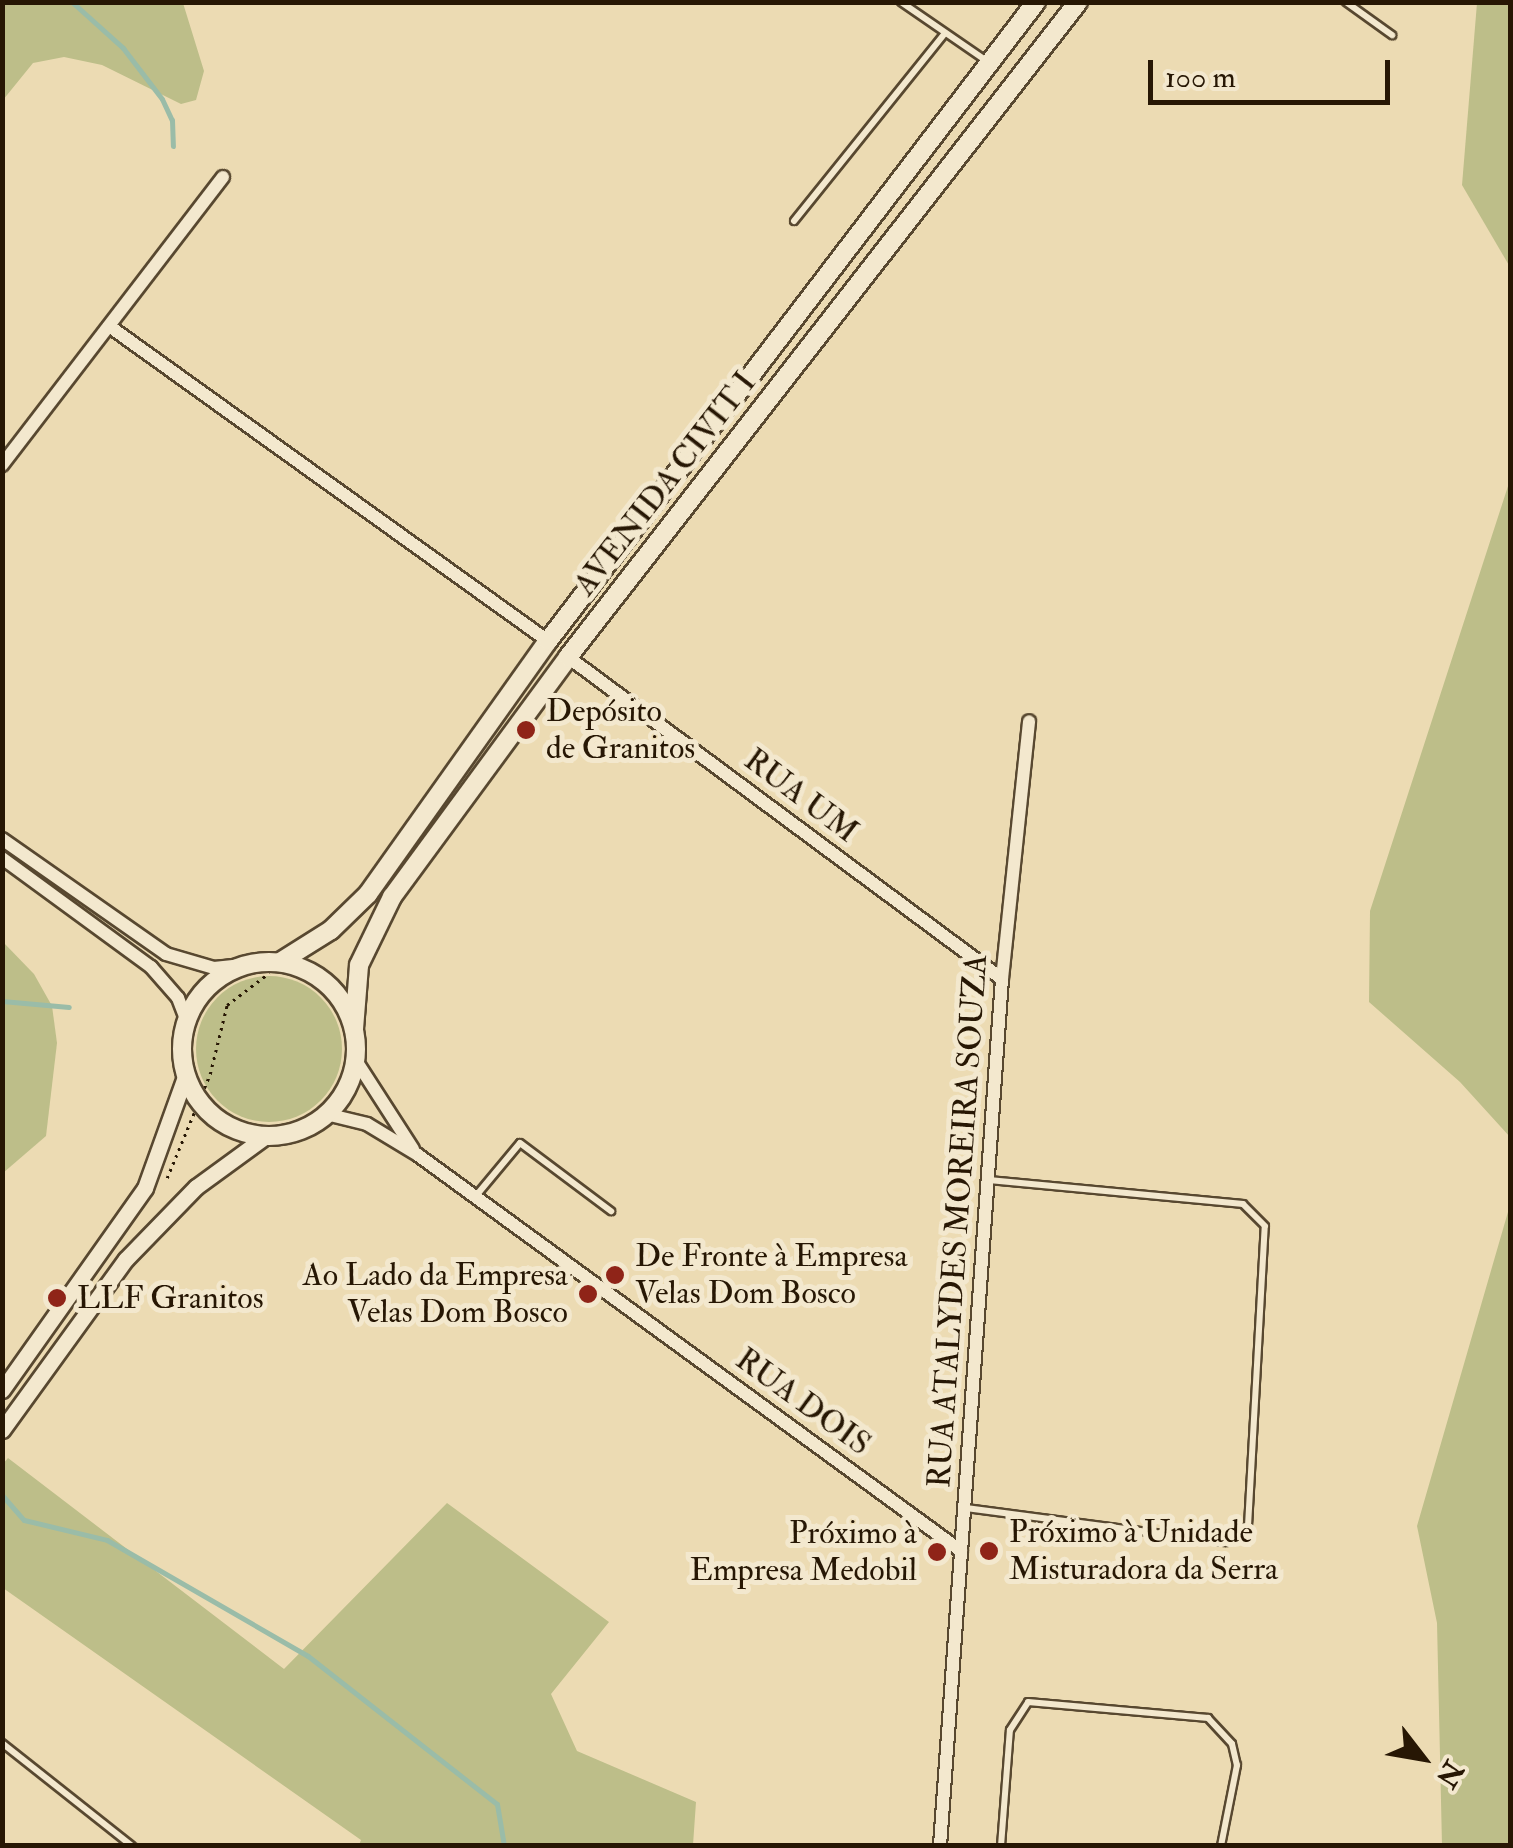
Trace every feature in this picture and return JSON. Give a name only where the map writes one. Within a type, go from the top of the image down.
[{"type":"main road","name":"AVENIDA CIVIT I","points":[[280,962],[332,930],[368,894],[548,642],[1036,2]]},
{"type":"main road","name":"AVENIDA CIVIT I","points":[[354,1029],[359,964],[373,928],[568,657],[1078,2]]},
{"type":"main road","points":[[280,962],[327,984],[354,1029],[355,1059],[349,1083],[326,1114],[298,1131],[266,1136],[221,1121],[196,1096],[186,1074],[187,1022],[211,985],[250,964],[280,962]]},
{"type":"street","points":[[2,465],[223,177]]},
{"type":"street","points":[[108,326],[548,642]]},
{"type":"street","name":"RUA UM","points":[[568,657],[1002,979]]},
{"type":"street","name":"RUA ATALYDES MOREIRA SOUZA","points":[[940,1846],[1002,979],[1029,722]]},
{"type":"street","points":[[2,839],[166,954],[214,968],[250,964]]},
{"type":"street","points":[[2,858],[151,967],[178,998],[187,1022]]},
{"type":"street","name":"RUA DOIS","points":[[355,1059],[418,1156]]},
{"type":"street","points":[[2,1390],[145,1188],[186,1074]]},
{"type":"street","name":"RUA DOIS","points":[[326,1114],[367,1124],[418,1156],[961,1551]]},
{"type":"street","points":[[2,1430],[126,1258],[196,1187],[266,1136]]},
{"type":"lane","points":[[901,2],[990,63]]},
{"type":"lane","points":[[1346,2],[1392,35]]},
{"type":"lane","points":[[794,221],[945,33]]},
{"type":"lane","points":[[475,1197],[520,1143],[611,1211]]},
{"type":"lane","points":[[964,1508],[1226,1542],[1248,1526],[1265,1226],[1243,1204],[988,1180]]},
{"type":"lane","points":[[1001,1846],[1010,1730],[1028,1702],[1208,1718],[1232,1744],[1237,1765],[1221,1846]]},
{"type":"lane","points":[[2,1743],[132,1846]]},
{"type":"green space","points":[[3,2],[183,3],[204,71],[196,100],[181,104],[102,65],[64,57],[33,63],[3,100]]},
{"type":"green space","points":[[1477,3],[1510,3],[1510,267],[1462,185]]},
{"type":"green space","points":[[1510,480],[1510,1137],[1460,1082],[1369,1002],[1370,911]]},
{"type":"green space","points":[[2,941],[34,974],[52,1006],[57,1043],[46,1136],[3,1173]]},
{"type":"green space","points":[[269,976],[297,982],[320,998],[336,1021],[342,1049],[336,1077],[320,1100],[297,1116],[269,1122],[241,1116],[218,1100],[202,1077],[196,1049],[202,1021],[218,998],[241,982]]},
{"type":"green space","points":[[1510,1205],[1510,1845],[1442,1845],[1437,1623],[1417,1526]]},
{"type":"green space","points":[[8,1458],[284,1669],[447,1503],[609,1622],[551,1694],[577,1751],[696,1802],[693,1845],[359,1845],[361,1840],[3,1588],[2,1465]]},
{"type":"waterway","points":[[72,2],[123,48],[162,99],[172,120],[173,146]]},
{"type":"waterway","points":[[1510,938],[1510,1010]]},
{"type":"waterway","points":[[2,1001],[69,1007]]},
{"type":"waterway","points":[[2,1495],[24,1520],[107,1540],[308,1656],[497,1804],[504,1846]]},
{"type":"place","name":"Depósito de Granitos","points":[[526,730]]},
{"type":"place","name":"De Fronte à Empresa Velas Dom Bosco","points":[[615,1275]]},
{"type":"place","name":"Ao Lado da Empresa Velas Dom Bosco","points":[[588,1294]]},
{"type":"place","name":"LLF Granitos","points":[[57,1298]]},
{"type":"place","name":"Próximo à Unidade Misturadora da Serra","points":[[989,1551]]},
{"type":"place","name":"Próximo à Empresa Medobil","points":[[937,1552]]}]
